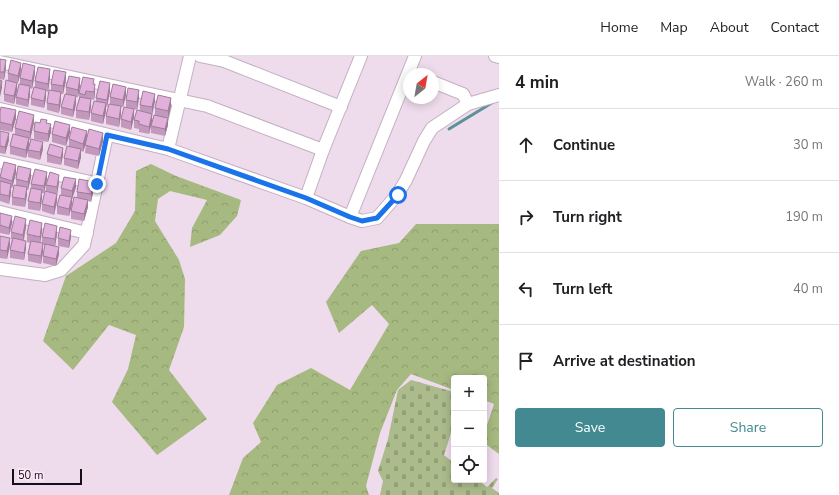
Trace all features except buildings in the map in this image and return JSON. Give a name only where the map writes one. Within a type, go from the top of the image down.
[{"type":"street","points":[[168,149],[190,56]]},
{"type":"street","points":[[200,56],[224,61],[341,107]]},
{"type":"street","points":[[412,68],[415,56]]},
{"type":"street","points":[[495,56],[499,57]]},
{"type":"street","points":[[306,198],[359,57]]},
{"type":"street","points":[[0,62],[206,106],[323,150]]},
{"type":"street","points":[[439,84],[463,94],[468,104]]},
{"type":"street","points":[[350,217],[403,92]]},
{"type":"street","points":[[0,110],[168,149],[306,198],[362,221],[377,218],[398,195],[424,141],[432,128],[468,104],[499,95]]},
{"type":"street","points":[[0,269],[45,275],[61,270],[84,245],[107,135]]},
{"type":"street","points":[[0,162],[97,184]]},
{"type":"street","points":[[0,212],[87,234]]},
{"type":"green space","points":[[151,164],[176,176],[241,200],[237,216],[220,235],[190,247],[192,228],[207,200],[170,191],[158,199],[155,221],[179,260],[185,279],[184,327],[169,370],[207,419],[157,455],[112,402],[128,369],[136,335],[109,325],[73,370],[43,341],[66,276],[116,243],[135,211],[136,171]]},
{"type":"green space","points":[[416,224],[499,224],[499,454],[487,445],[487,425],[494,404],[487,401],[487,375],[451,375],[451,389],[411,374],[397,390],[380,433],[366,486],[369,495],[229,495],[243,458],[261,442],[253,423],[277,385],[311,368],[350,390],[389,324],[372,305],[339,333],[326,302],[361,251],[399,243]]},
{"type":"green space","points":[[411,380],[451,391],[451,433],[444,455],[451,461],[451,483],[482,483],[487,487],[496,478],[498,479],[492,488],[499,493],[499,495],[380,495],[383,481],[378,471],[388,439],[398,390]]},
{"type":"waterway","points":[[449,129],[495,101]]},
{"type":"route","points":[[97,184],[107,135],[168,149],[306,198],[362,221],[377,218],[398,195]]}]
